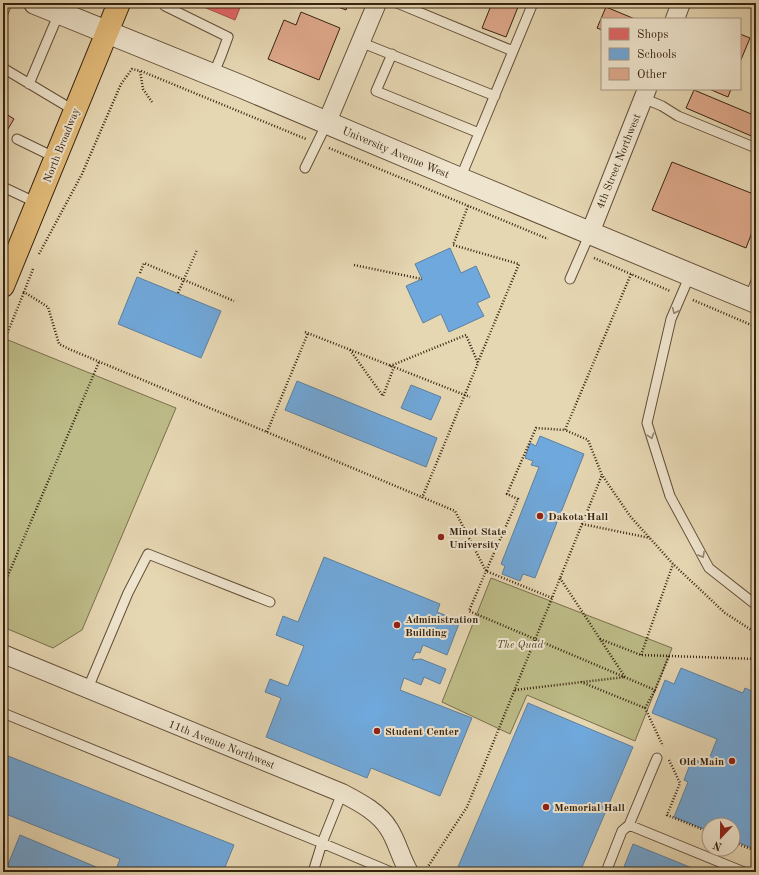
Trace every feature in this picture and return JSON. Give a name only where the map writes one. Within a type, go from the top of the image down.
[{"type":"main road","name":"North Broadway","points":[[3,286],[119,3]]},
{"type":"street","points":[[327,122],[377,3]]},
{"type":"street","points":[[675,18],[681,3]]},
{"type":"street","name":"University Avenue West","points":[[48,7],[327,122],[690,275],[754,294]]},
{"type":"street","name":"4th Street Northwest","points":[[590,233],[645,93]]},
{"type":"street","name":"11th Avenue Northwest","points":[[3,654],[342,793],[370,808],[389,829],[400,870]]},
{"type":"lane","points":[[3,13],[7,3]]},
{"type":"lane","points":[[166,3],[165,6],[228,37],[213,75]]},
{"type":"lane","points":[[396,3],[513,51]]},
{"type":"lane","points":[[460,179],[533,3]]},
{"type":"lane","points":[[29,84],[48,7]]},
{"type":"lane","points":[[360,42],[495,96]]},
{"type":"lane","points":[[392,54],[376,91],[479,133]]},
{"type":"lane","points":[[3,68],[75,112]]},
{"type":"lane","points":[[645,93],[678,116],[756,148]]},
{"type":"lane","points":[[305,168],[318,144],[327,122]]},
{"type":"lane","points":[[17,140],[56,158]]},
{"type":"lane","points":[[3,187],[37,203]]},
{"type":"lane","points":[[570,278],[590,233]]},
{"type":"lane","points":[[690,275],[671,319],[647,423],[670,496],[709,568],[756,605]]},
{"type":"lane","points":[[88,688],[128,592],[148,554],[270,602]]},
{"type":"lane","points":[[3,714],[322,843],[400,870]]},
{"type":"lane","points":[[606,872],[622,831],[630,825],[657,758]]},
{"type":"lane","points":[[313,872],[322,843],[342,793]]},
{"type":"lane","points":[[630,825],[744,872]]},
{"type":"path","points":[[38,256],[82,174],[121,84],[132,69],[553,241]]},
{"type":"path","points":[[140,71],[143,89],[152,102]]},
{"type":"path","points":[[422,498],[519,264],[453,244],[468,206]]},
{"type":"path","points":[[178,293],[196,250]]},
{"type":"path","points":[[581,252],[756,327]]},
{"type":"path","points":[[3,344],[35,263]]},
{"type":"path","points":[[140,273],[144,263],[234,301]]},
{"type":"path","points":[[354,265],[422,279]]},
{"type":"path","points":[[565,430],[631,274]]},
{"type":"path","points":[[24,292],[48,307],[60,344],[99,362],[455,511],[486,571],[552,598]]},
{"type":"path","points":[[267,432],[306,332],[470,396]]},
{"type":"path","points":[[390,366],[466,335],[478,363]]},
{"type":"path","points":[[350,350],[383,396],[394,367]]},
{"type":"path","points":[[3,587],[99,362]]},
{"type":"path","points":[[655,690],[469,611],[518,499],[507,494],[536,428],[565,430],[588,440],[602,475],[630,516],[673,564],[725,613],[756,633]]},
{"type":"path","points":[[425,872],[428,865],[467,807],[602,475]]},
{"type":"path","points":[[582,524],[650,538]]},
{"type":"path","points":[[641,655],[673,564]]},
{"type":"path","points":[[560,578],[625,677]]},
{"type":"path","points":[[600,639],[641,655],[756,659]]},
{"type":"path","points":[[645,708],[655,690],[669,656]]},
{"type":"path","points":[[514,690],[625,677]]},
{"type":"path","points":[[580,682],[645,708],[664,749]]},
{"type":"path","points":[[667,756],[680,783],[666,815],[701,829]]},
{"type":"path","points":[[741,845],[756,851]]},
{"type":"green space","points":[[8,340],[176,408],[82,630],[53,648],[3,627],[3,354]]},
{"type":"green space","name":"The Quad","points":[[491,578],[672,648],[635,741],[527,695],[510,734],[442,702]]},
{"type":"building: Shops","points":[[194,3],[242,3],[235,20]]},
{"type":"building: Schools","points":[[450,248],[461,273],[476,266],[490,297],[477,303],[484,316],[449,332],[441,314],[423,323],[406,286],[422,279],[415,264]]},
{"type":"building: Schools","points":[[137,277],[221,311],[201,358],[118,324]]},
{"type":"building: Schools","points":[[297,381],[437,438],[426,467],[285,410]]},
{"type":"building: Schools","points":[[411,385],[441,397],[431,420],[401,408]]},
{"type":"building: Schools","name":"Dakota Hall","points":[[540,436],[584,454],[535,578],[523,574],[520,581],[502,574],[505,566],[501,564],[539,467],[531,465],[533,461],[525,458],[530,443],[536,446]]},
{"type":"building: Schools","points":[[324,557],[440,604],[437,612],[460,621],[447,655],[423,645],[420,653],[416,652],[412,660],[421,659],[446,669],[440,684],[424,677],[421,685],[404,678],[400,690],[472,718],[440,796],[371,768],[367,778],[266,737],[281,698],[265,692],[270,679],[288,686],[304,646],[276,635],[283,616],[298,622]]},
{"type":"building: Schools","name":"Old Main","points":[[681,668],[743,693],[745,688],[756,693],[756,850],[741,843],[741,817],[701,817],[701,828],[674,817],[688,782],[684,780],[692,759],[707,764],[717,739],[652,713],[665,680],[674,684]]},
{"type":"building: Schools","name":"Memorial Hall","points":[[528,703],[633,747],[580,872],[470,872],[458,867]]},
{"type":"building: Schools","points":[[3,754],[234,845],[223,872],[115,872],[120,859],[3,813]]},
{"type":"building: Schools","points":[[20,835],[108,872],[5,872]]},
{"type":"building: Schools","points":[[633,844],[702,872],[622,872]]},
{"type":"building: Other","points":[[328,3],[348,3],[346,10]]},
{"type":"building: Other","points":[[492,3],[508,3],[518,7],[506,37],[482,28]]},
{"type":"building: Other","points":[[606,7],[633,18],[601,18]]},
{"type":"building: Other","points":[[301,12],[340,28],[319,80],[268,59],[284,20],[296,25]]},
{"type":"building: Other","points":[[601,19],[601,30],[597,28]]},
{"type":"building: Other","points":[[741,34],[750,38],[741,60]]},
{"type":"building: Other","points":[[694,90],[756,116],[756,138],[686,108]]},
{"type":"building: Other","points":[[711,90],[731,90],[728,97]]},
{"type":"building: Other","points":[[3,112],[14,119],[3,137]]},
{"type":"building: Other","points":[[672,162],[756,195],[756,222],[746,248],[652,210]]},
{"type":"place","name":"Dakota Hall","points":[[540,516]]},
{"type":"place","name":"Minot State University","points":[[441,537]]},
{"type":"place","name":"Administration Building","points":[[397,625]]},
{"type":"place","name":"Student Center","points":[[377,731]]},
{"type":"place","name":"Old Main","points":[[732,761]]},
{"type":"place","name":"Memorial Hall","points":[[546,807]]}]
